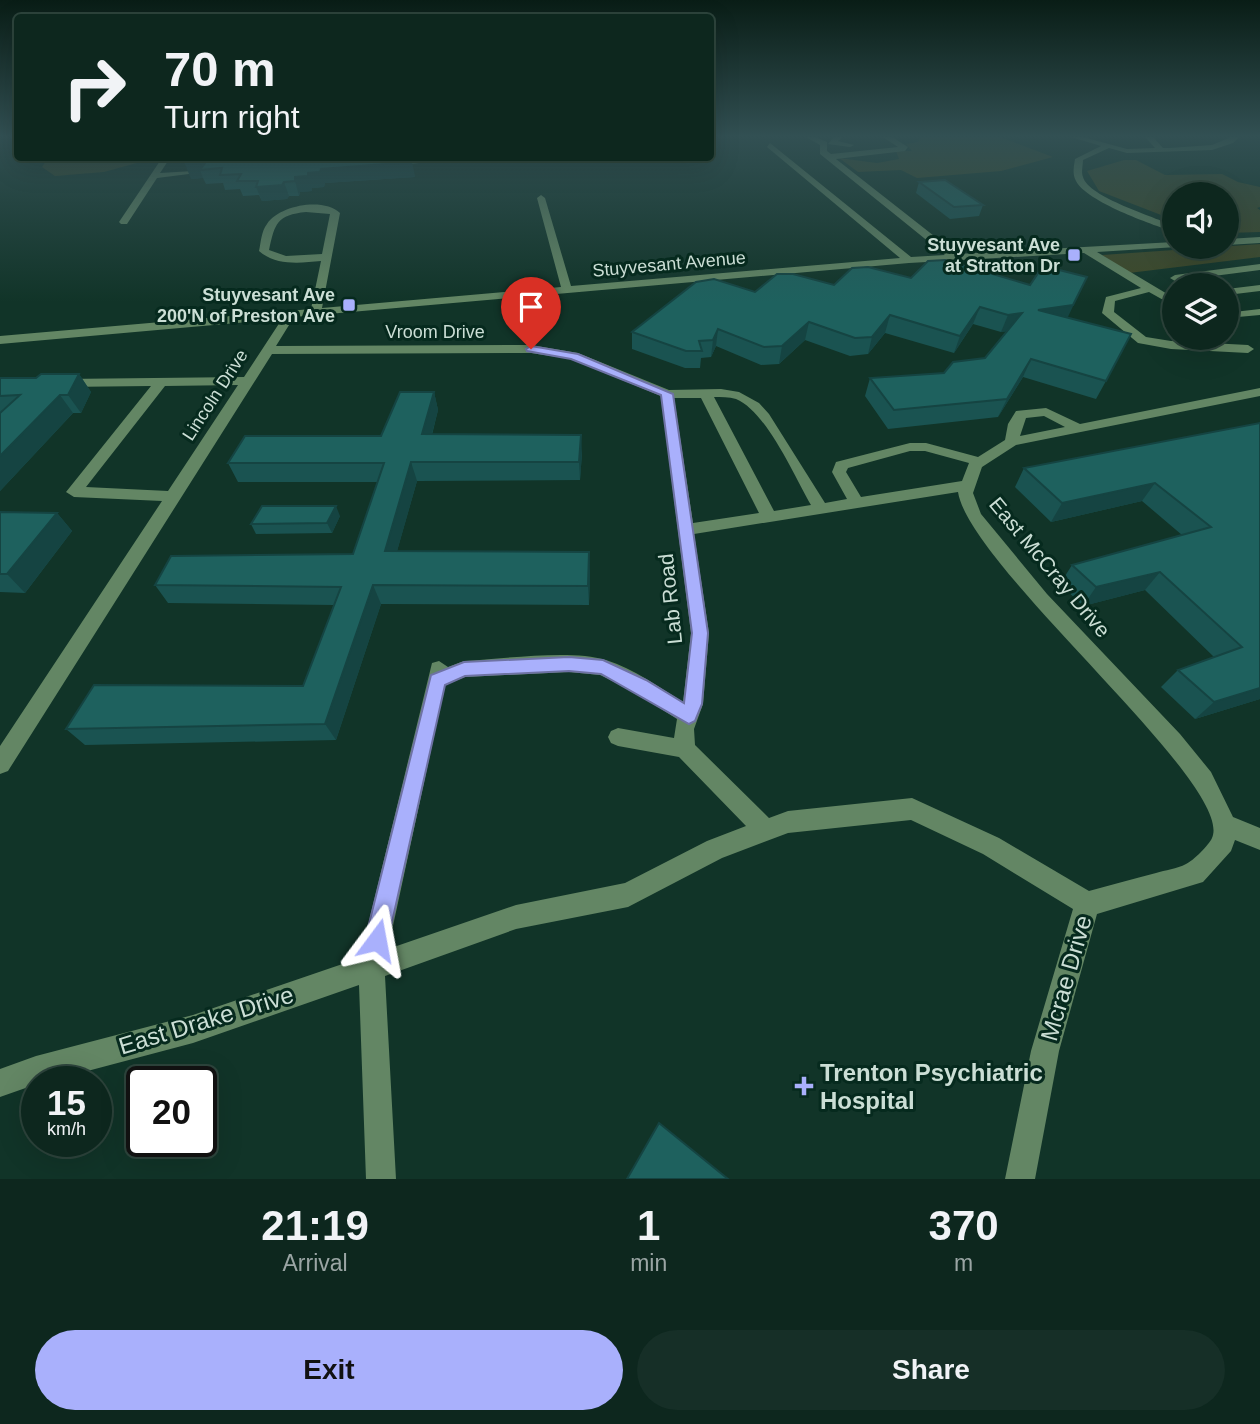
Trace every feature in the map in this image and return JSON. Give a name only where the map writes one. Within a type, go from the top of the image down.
[{"type":"street","points":[[124,222],[144,192]]},
{"type":"street","points":[[827,192],[909,260]]},
{"type":"street","points":[[875,192],[954,257]]},
{"type":"street","points":[[1092,192],[1162,224]]},
{"type":"street","points":[[541,198],[567,290]]},
{"type":"street","points":[[316,312],[327,257],[335,213],[330,209],[301,209],[276,218],[271,223],[264,251],[269,255],[279,259],[327,257]]},
{"type":"street","points":[[1239,241],[1260,240]]},
{"type":"street","name":"Stuyvesant Avenue","points":[[0,340],[909,260],[1162,246]]},
{"type":"street","points":[[1086,250],[1162,295]]},
{"type":"street","points":[[1228,273],[1260,267]]},
{"type":"street","points":[[1239,291],[1260,288]]},
{"type":"street","points":[[1149,289],[1110,299],[1108,313],[1142,340],[1171,345],[1248,349]]},
{"type":"street","points":[[1239,314],[1260,312]]},
{"type":"street","name":"Lincoln Drive","points":[[173,496],[290,314]]},
{"type":"street","points":[[1239,343],[1260,356]]},
{"type":"street","name":"Vroom Drive","points":[[267,350],[531,349],[574,356],[667,394]]},
{"type":"street","points":[[54,383],[247,381]]},
{"type":"street","points":[[161,382],[74,492],[173,496]]},
{"type":"street","points":[[858,504],[839,472],[841,465],[909,447],[926,447],[980,462],[1013,442],[1260,392]]},
{"type":"street","points":[[686,530],[667,394],[728,393],[743,397],[760,409],[821,509]]},
{"type":"street","points":[[706,394],[769,517]]},
{"type":"street","points":[[1013,442],[1015,424],[1021,414],[1046,412],[1077,428]]},
{"type":"street","name":"East McCray Drive","points":[[980,462],[975,465],[965,493],[974,516],[1041,598],[1173,741],[1203,779],[1225,825]]},
{"type":"street","name":"Lab Road","points":[[685,749],[684,729],[693,704],[700,633],[686,530],[968,485]]},
{"type":"street","points":[[0,764],[173,496]]},
{"type":"street","points":[[381,1179],[371,966],[438,675],[464,669],[541,664],[603,667],[640,685],[689,716]]},
{"type":"street","points":[[618,737],[685,749],[765,830]]},
{"type":"street","name":"East Drake Drive","points":[[0,1083],[36,1070],[193,1028],[516,916],[628,895],[715,849],[788,822],[912,809],[991,846],[1087,904]]},
{"type":"street","points":[[1225,825],[1260,839]]},
{"type":"street","name":"Mcrae Drive","points":[[1020,1179],[1045,1051],[1087,904],[1195,874],[1223,843],[1225,825]]},
{"type":"green space","points":[[1102,192],[1162,192],[1162,215]]},
{"type":"green space","points":[[1239,192],[1260,192],[1260,207],[1257,208],[1260,210],[1260,232],[1239,233]]},
{"type":"green space","points":[[1260,244],[1260,257],[1129,273],[1102,255],[1162,251],[1162,259],[1239,259],[1239,245]]},
{"type":"building","points":[[933,192],[963,192],[983,205],[954,207]]},
{"type":"building","points":[[945,260],[1030,285],[1043,266],[1087,277],[1073,305],[1038,310],[1131,334],[1106,381],[1031,359],[1007,399],[894,410],[870,378],[944,373],[953,362],[985,358],[1022,313],[1008,315],[980,307],[960,336],[890,315],[872,337],[855,338],[809,322],[782,346],[764,347],[718,329],[713,340],[699,341],[702,351],[686,351],[632,332],[696,282],[714,279],[755,292],[777,274],[793,274],[834,285],[852,268],[868,267],[911,278],[928,261]]},
{"type":"building","points":[[41,374],[79,374],[68,395],[60,395],[0,456],[0,413],[20,395],[0,396],[0,378],[36,378]]},
{"type":"building","points":[[400,392],[434,392],[422,434],[581,435],[579,462],[411,462],[385,551],[589,552],[588,586],[373,585],[325,724],[66,729],[94,685],[303,686],[341,587],[155,585],[171,556],[353,554],[384,463],[228,463],[245,436],[381,436]]},
{"type":"building","points":[[1260,423],[1260,688],[1214,702],[1178,670],[1242,647],[1160,572],[1096,587],[1072,565],[1211,527],[1155,483],[1062,503],[1024,468]]},
{"type":"building","points":[[262,506],[336,506],[327,523],[251,524]]},
{"type":"building","points":[[0,512],[57,513],[7,574],[0,574]]},
{"type":"building","points":[[659,1123],[728,1179],[627,1179]]},
{"type":"place","name":"Stuyvesant Ave at Stratton Dr","points":[[1074,255]]},
{"type":"place","name":"Stuyvesant Ave 200'N of Preston Ave","points":[[349,305]]},
{"type":"place","name":"Trenton Psychiatric Hospital","points":[[804,1086]]},
{"type":"route","points":[[377,940],[437,680],[464,669],[569,664],[603,667],[640,685],[689,716],[693,704],[700,633],[667,394],[574,356],[531,349]]}]
